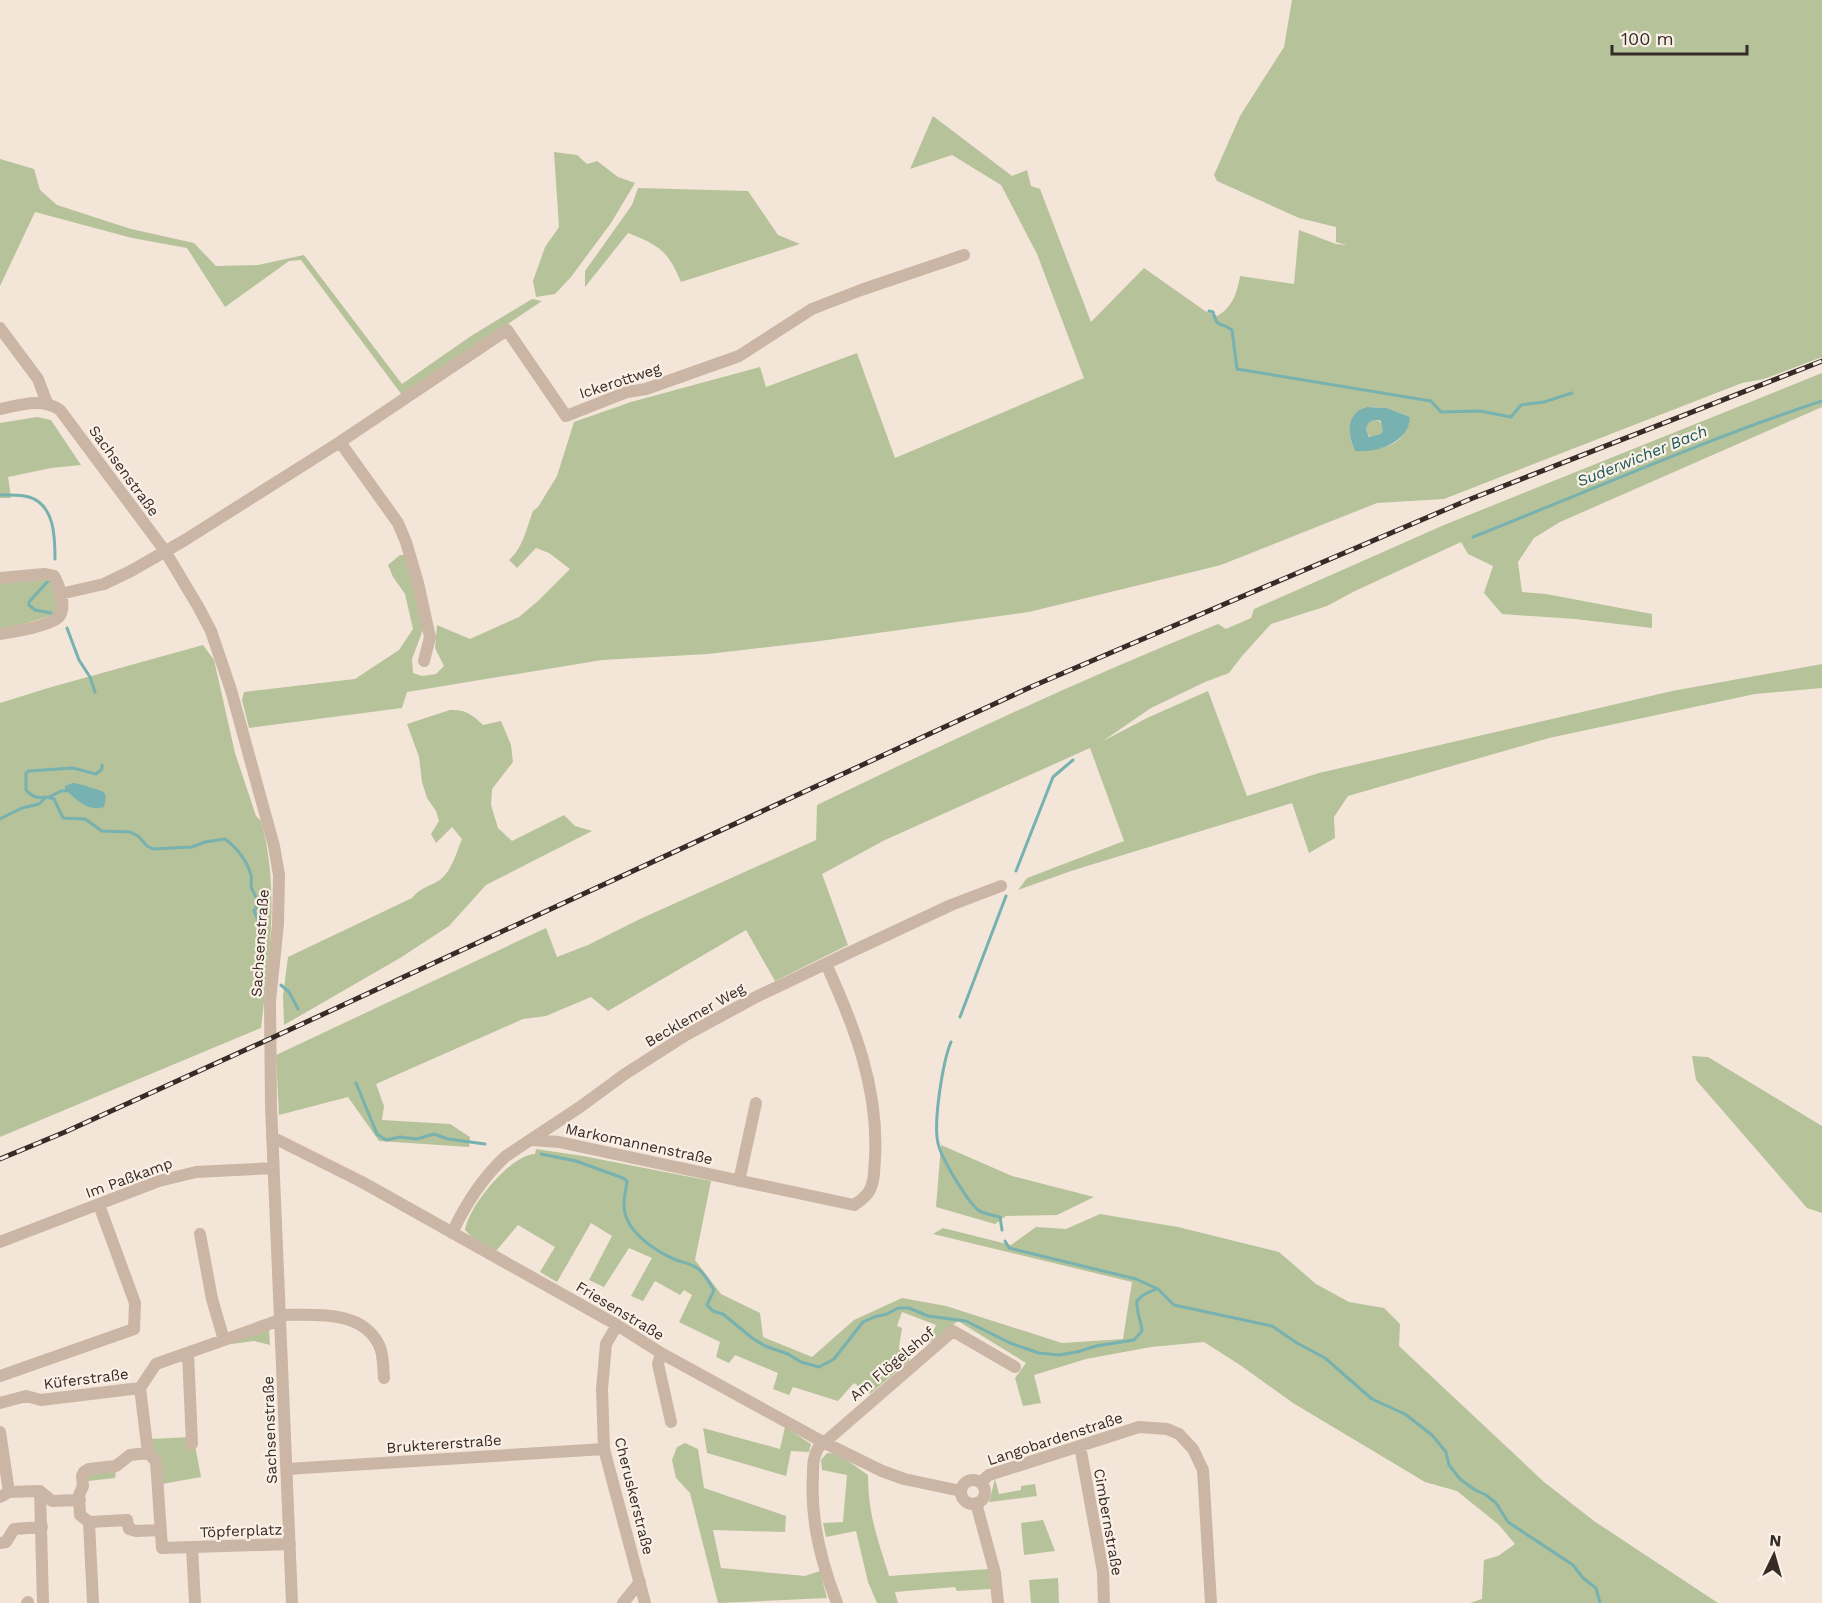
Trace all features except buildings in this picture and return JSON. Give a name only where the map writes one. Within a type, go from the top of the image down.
[{"type":"street","name":"Ickerottweg","points":[[60,594],[104,584],[165,551],[340,442],[507,330],[566,416],[627,392],[646,389],[740,356],[812,309],[964,255]]},
{"type":"street","name":"Sachsenstraße","points":[[1,330],[38,380],[46,403],[60,410],[165,551],[191,593],[214,641],[231,690],[276,856],[279,875],[278,924],[270,1001],[272,1137],[292,1603]]},
{"type":"street","points":[[0,409],[46,403]]},
{"type":"street","points":[[340,442],[398,523],[406,542],[430,637],[424,661]]},
{"type":"street","points":[[0,578],[44,574],[54,576],[62,609],[59,617],[50,621],[0,634]]},
{"type":"street","name":"Becklemer Weg","points":[[452,1233],[463,1210],[489,1171],[506,1156],[686,1035],[756,997],[951,905],[1000,886]]},
{"type":"street","name":"Markomannenstraße","points":[[532,1140],[559,1142],[854,1205],[869,1192],[874,1178],[876,1149],[872,1097],[849,1014],[826,964]]},
{"type":"street","points":[[739,1181],[756,1103]]},
{"type":"street","name":"Friesenstraße","points":[[272,1137],[362,1182],[617,1325],[660,1353],[824,1442],[882,1471],[904,1479],[961,1491]]},
{"type":"street","name":"Im Paßkamp","points":[[0,1242],[159,1181],[196,1172],[273,1168]]},
{"type":"street","points":[[0,1376],[134,1329],[135,1303],[99,1205]]},
{"type":"street","points":[[200,1234],[212,1299],[224,1340]]},
{"type":"street","name":"Küferstraße","points":[[161,1530],[156,1461],[148,1453],[140,1388],[156,1364],[280,1317],[326,1315],[341,1317],[358,1324],[372,1335],[379,1344],[384,1378]]},
{"type":"street","name":"Cheruskerstraße","points":[[617,1325],[606,1344],[602,1389],[604,1449],[645,1603]]},
{"type":"street","name":"Am Flögelshof","points":[[824,1442],[954,1331],[1015,1367]]},
{"type":"street","points":[[188,1353],[192,1444]]},
{"type":"street","points":[[660,1353],[658,1364],[671,1422]]},
{"type":"street","name":"Küferstraße","points":[[0,1402],[26,1396],[41,1400],[140,1388]]},
{"type":"street","name":"Langobardenstraße","points":[[981,1482],[989,1474],[1139,1427],[1167,1430],[1179,1434],[1194,1449],[1203,1470],[1211,1603]]},
{"type":"street","points":[[0,1432],[4,1495],[40,1491],[52,1501],[80,1500]]},
{"type":"street","points":[[824,1442],[818,1448],[814,1459],[811,1498],[818,1544],[837,1603]]},
{"type":"street","name":"Cimbernstraße","points":[[1080,1446],[1103,1572],[1104,1603]]},
{"type":"street","name":"Bruktererstraße","points":[[287,1469],[604,1449]]},
{"type":"street","points":[[148,1453],[130,1455],[116,1466],[89,1469],[84,1472],[80,1515],[89,1522],[127,1520],[129,1528],[136,1531],[161,1530]]},
{"type":"street","points":[[970,1480],[981,1482],[985,1493],[982,1499],[976,1503],[965,1501],[961,1491],[964,1484],[970,1480]]},
{"type":"street","points":[[40,1491],[43,1603]]},
{"type":"street","points":[[976,1503],[995,1573],[998,1603]]},
{"type":"street","points":[[89,1522],[93,1603]]},
{"type":"street","points":[[0,1542],[6,1542],[14,1529],[42,1527]]},
{"type":"street","name":"Töpferplatz","points":[[161,1530],[162,1548],[174,1550],[192,1547],[290,1544]]},
{"type":"street","name":"Töpferplatz","points":[[192,1547],[191,1567],[195,1603]]},
{"type":"street","points":[[623,1603],[640,1582]]},
{"type":"green space","points":[[1292,0],[1822,0],[1822,357],[1764,379],[1742,383],[1444,499],[1377,503],[1221,565],[1029,612],[708,654],[602,660],[407,692],[402,708],[249,728],[242,700],[244,692],[355,679],[399,650],[413,629],[405,594],[388,565],[400,555],[406,555],[424,627],[412,659],[413,673],[422,676],[436,674],[444,666],[435,648],[437,625],[470,639],[519,617],[538,601],[570,569],[549,553],[536,548],[517,568],[509,560],[521,543],[533,511],[538,507],[557,476],[574,422],[631,402],[760,367],[766,387],[857,353],[895,458],[1084,378],[1037,254],[1001,185],[952,155],[910,169],[933,116],[1012,176],[1027,170],[1031,186],[1040,189],[1091,322],[1144,268],[1205,311],[1217,316],[1233,299],[1240,276],[1294,284],[1299,230],[1336,244],[1347,245],[1336,242],[1336,227],[1299,218],[1217,181],[1214,175],[1240,116],[1284,47]],"holes":[[[1367,407],[1387,408],[1410,417],[1402,436],[1390,445],[1355,451],[1350,431],[1352,419],[1360,410]]]},
{"type":"green space","points":[[554,152],[577,155],[587,164],[597,161],[618,177],[635,183],[611,223],[571,277],[555,294],[536,297],[533,281],[545,247],[559,227]]},
{"type":"green space","points":[[0,159],[34,169],[40,190],[57,205],[131,229],[194,243],[216,266],[258,265],[304,255],[402,384],[471,336],[532,299],[542,301],[402,395],[301,260],[289,261],[225,307],[187,248],[132,238],[35,212],[0,286]]},
{"type":"green space","points":[[638,188],[748,191],[778,235],[800,244],[681,282],[672,263],[661,250],[648,241],[628,233],[585,287],[585,271],[632,205]]},
{"type":"green space","points":[[1822,373],[1822,407],[1560,522],[1534,538],[1518,562],[1522,592],[1546,594],[1652,614],[1652,628],[1575,619],[1502,614],[1484,593],[1493,566],[1468,554],[1461,542],[1327,606],[1271,624],[1229,673],[1151,708],[1103,741],[1147,718],[1208,691],[1247,796],[1319,773],[1672,691],[1822,664],[1822,688],[1755,694],[1549,738],[1348,796],[1334,817],[1335,838],[1309,853],[1292,803],[1071,871],[1018,890],[1027,878],[1124,841],[1090,748],[885,840],[822,874],[848,945],[775,981],[746,930],[608,1011],[591,997],[546,1016],[523,1019],[376,1084],[384,1106],[382,1120],[450,1124],[470,1137],[469,1147],[379,1141],[348,1097],[279,1115],[276,1055],[546,928],[557,957],[588,945],[640,919],[816,840],[817,805],[966,734],[1117,666],[1218,624],[1226,629],[1251,618],[1254,609],[1444,525]]},
{"type":"green space","points":[[37,417],[51,420],[81,465],[51,468],[8,477],[11,498],[0,498],[0,423]]},
{"type":"green space","points":[[1375,420],[1381,423],[1384,429],[1381,435],[1375,438],[1369,435],[1366,429],[1369,423]]},
{"type":"green space","points":[[46,577],[52,581],[58,608],[54,615],[0,631],[0,581]]},
{"type":"green space","points":[[203,645],[214,660],[235,753],[256,816],[261,821],[267,847],[271,924],[261,1028],[0,1137],[0,703]]},
{"type":"green space","points":[[450,710],[468,713],[483,725],[501,721],[511,745],[513,762],[492,789],[491,805],[498,828],[512,841],[564,815],[575,826],[592,831],[486,885],[449,926],[400,958],[284,1025],[283,996],[288,957],[412,898],[441,879],[451,866],[462,839],[452,827],[436,843],[431,834],[439,821],[436,811],[427,798],[422,782],[419,757],[407,724]]},
{"type":"green space","points":[[1692,1056],[1708,1057],[1822,1126],[1822,1213],[1807,1208],[1696,1080]]},
{"type":"green space","points":[[941,1145],[1012,1176],[1094,1197],[1057,1215],[1006,1216],[995,1224],[936,1207]]},
{"type":"green space","points":[[536,1149],[711,1181],[695,1260],[721,1294],[760,1313],[763,1337],[812,1357],[854,1320],[902,1298],[946,1306],[1062,1343],[1123,1339],[1132,1282],[933,1234],[943,1228],[1011,1245],[1036,1227],[1066,1229],[1100,1214],[1178,1227],[1279,1252],[1316,1284],[1349,1302],[1384,1308],[1400,1324],[1399,1346],[1544,1482],[1594,1521],[1718,1603],[1470,1603],[1482,1599],[1484,1560],[1498,1556],[1515,1544],[1499,1525],[1457,1491],[1425,1482],[1293,1403],[1204,1342],[1151,1347],[1086,1359],[1034,1375],[1041,1403],[1023,1406],[1015,1378],[1026,1363],[958,1321],[928,1344],[936,1325],[902,1312],[897,1326],[902,1328],[899,1347],[910,1353],[909,1361],[870,1394],[854,1383],[838,1401],[793,1387],[789,1395],[773,1389],[778,1373],[735,1355],[729,1363],[716,1357],[720,1342],[679,1322],[692,1295],[684,1290],[680,1295],[655,1281],[643,1301],[631,1296],[652,1258],[629,1248],[604,1287],[589,1280],[612,1236],[591,1223],[557,1282],[540,1272],[555,1247],[518,1225],[496,1251],[472,1237],[465,1230],[474,1208],[492,1183],[514,1163],[535,1154]]},
{"type":"green space","points":[[269,1329],[270,1345],[254,1341],[232,1344],[232,1340]]},
{"type":"green space","points":[[785,1427],[811,1444],[809,1452],[791,1451],[786,1476],[707,1453],[703,1428],[780,1449]]},
{"type":"green space","points":[[191,1437],[194,1440],[201,1477],[162,1484],[151,1439]]},
{"type":"green space","points":[[685,1443],[698,1449],[704,1488],[786,1516],[785,1532],[713,1530],[721,1568],[805,1576],[820,1571],[827,1598],[718,1603],[690,1493],[676,1478],[672,1460],[677,1447]]},
{"type":"green space","points":[[827,1453],[838,1454],[868,1475],[872,1515],[889,1576],[989,1569],[991,1589],[957,1591],[955,1587],[895,1592],[898,1603],[877,1603],[868,1582],[856,1531],[826,1537],[823,1523],[843,1522],[847,1475],[822,1470],[821,1460]]},
{"type":"green space","points":[[116,1472],[115,1478],[88,1481],[86,1479],[88,1473]]},
{"type":"green space","points":[[995,1479],[999,1494],[1021,1490],[1021,1486],[1035,1484],[1037,1496],[989,1502]]},
{"type":"green space","points":[[1043,1520],[1055,1551],[1024,1555],[1021,1523]]},
{"type":"green space","points":[[1058,1578],[1059,1603],[1031,1603],[1029,1580]]},
{"type":"water","points":[[1367,407],[1387,408],[1410,417],[1408,426],[1398,440],[1382,448],[1355,451],[1350,424],[1360,410]],"holes":[[[1371,421],[1381,421],[1383,431],[1381,434],[1369,437],[1366,430],[1368,424]]]},
{"type":"water","points":[[73,783],[104,792],[106,797],[104,807],[93,808],[78,801],[65,789],[65,786]]},
{"type":"waterway","points":[[1209,311],[1213,312],[1218,323],[1232,330],[1237,369],[1431,401],[1441,412],[1480,411],[1511,417],[1521,405],[1544,402],[1572,393]]},
{"type":"waterway","name":"Suderwicher Bach","points":[[1473,537],[1690,449],[1822,401]]},
{"type":"waterway","points":[[0,495],[29,497],[44,507],[54,532],[55,559]]},
{"type":"waterway","points":[[49,580],[29,602],[29,605],[35,610],[51,613]]},
{"type":"waterway","points":[[67,628],[79,660],[90,677],[95,692]]},
{"type":"waterway","name":"Suderwicher Bach","points":[[1016,871],[1053,777],[1073,760]]},
{"type":"waterway","points":[[45,797],[39,798],[26,790],[26,773],[73,768],[96,774],[102,769],[102,765]]},
{"type":"waterway","points":[[49,797],[61,791],[67,791]]},
{"type":"waterway","points":[[0,819],[22,808],[39,804],[46,797],[54,799],[63,818],[85,819],[102,831],[130,832],[153,849],[192,847],[225,839],[241,855],[251,875],[251,887],[257,902],[254,911],[260,925],[260,948]]},
{"type":"waterway","name":"Suderwicher Bach","points":[[960,1017],[1006,896]]},
{"type":"waterway","points":[[281,985],[289,992],[298,1009]]},
{"type":"waterway","name":"Suderwicher Bach","points":[[951,1042],[940,1092],[937,1121],[938,1143],[949,1168],[967,1197],[978,1210],[1000,1217],[1002,1230]]},
{"type":"waterway","name":"Suderwicher Bach","points":[[356,1083],[377,1134],[386,1140],[400,1137],[417,1139],[434,1134],[448,1139],[485,1144]]},
{"type":"waterway","name":"Suderwicher Bach","points":[[541,1154],[576,1161],[627,1181],[624,1205],[629,1223],[650,1245],[676,1260],[694,1266],[702,1273],[714,1290],[707,1305],[713,1311],[723,1314],[765,1346],[788,1354],[801,1362],[819,1367],[834,1359],[863,1322],[898,1308],[909,1308],[928,1316],[966,1321],[1010,1343],[1039,1353],[1059,1355],[1134,1340],[1142,1331],[1137,1301],[1143,1295],[1156,1289]]},
{"type":"waterway","name":"Suderwicher Bach","points":[[1005,1241],[1009,1248],[1136,1279],[1158,1289],[1174,1305],[1272,1326],[1325,1358],[1372,1399],[1405,1414],[1432,1435],[1446,1452],[1449,1465],[1460,1479],[1496,1503],[1508,1522],[1573,1565],[1583,1578],[1596,1588],[1600,1603]]},
{"type":"railway","points":[[0,1159],[276,1036],[1033,686],[1468,500],[1822,361]]}]
